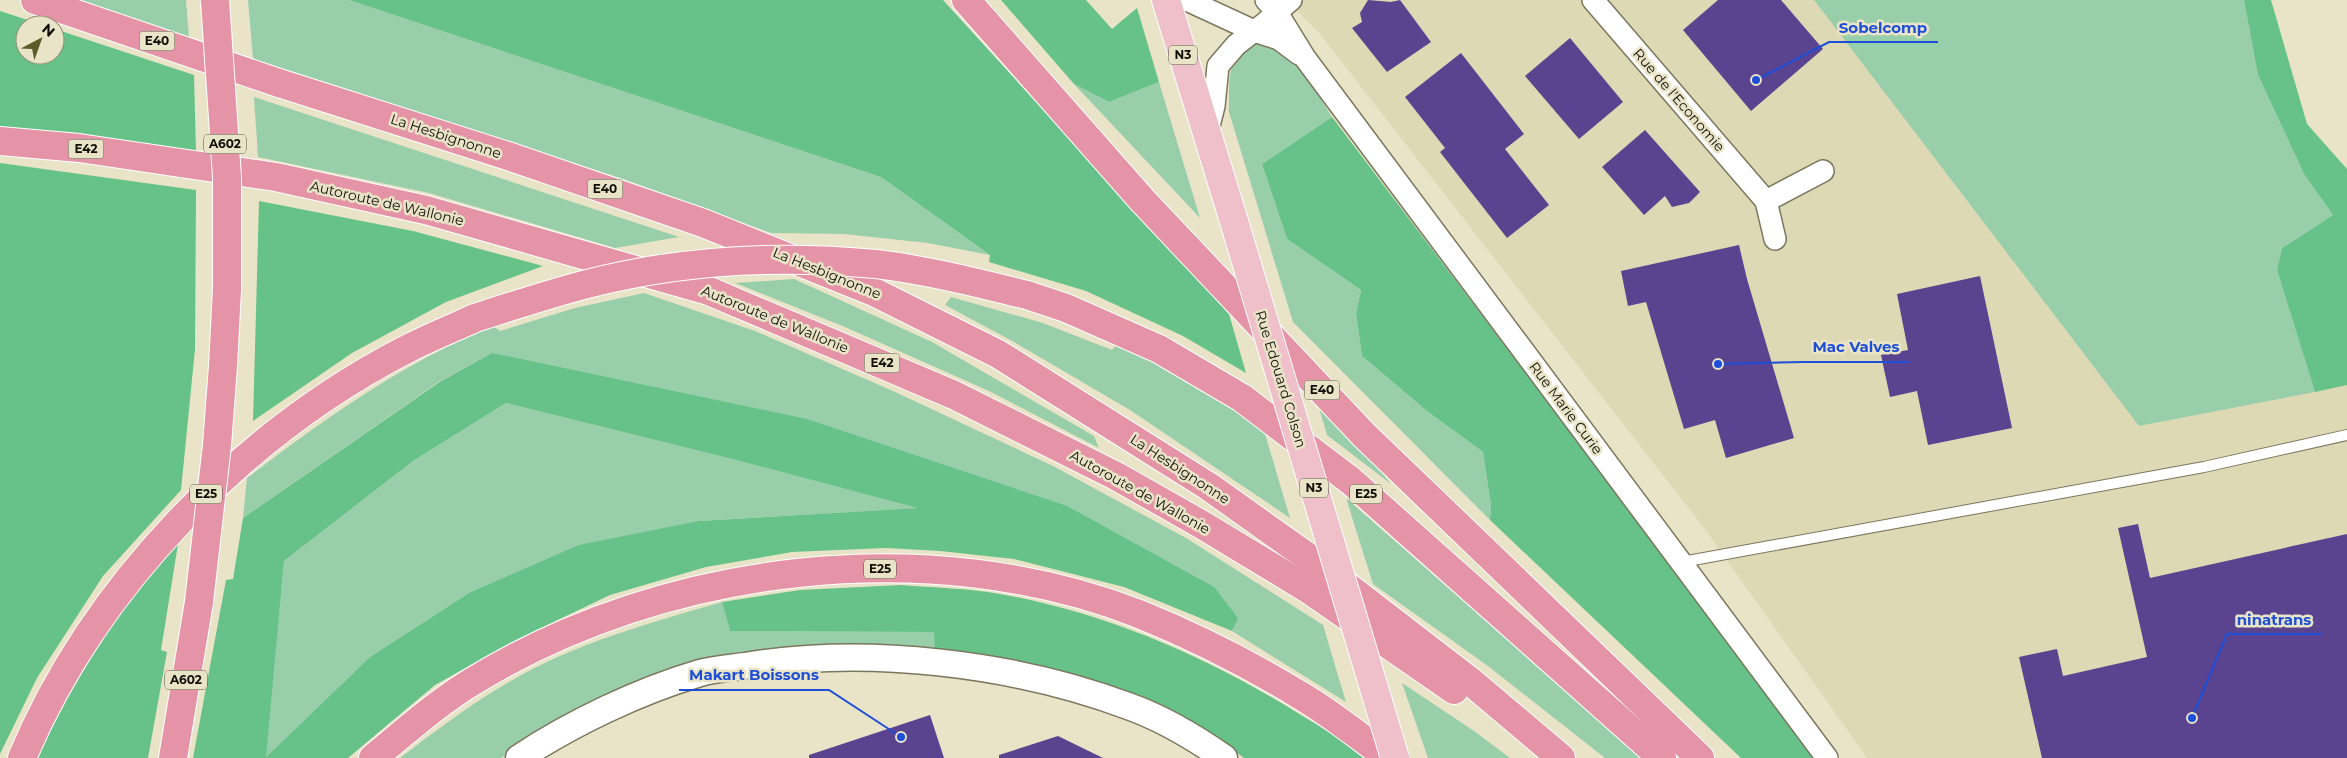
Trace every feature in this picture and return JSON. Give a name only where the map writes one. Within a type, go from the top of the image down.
[{"type":"highway","name":"La Hesbignonne","points":[[35,0],[279,83],[508,156],[702,223],[874,292],[998,354],[1208,486],[1330,573],[1470,680],[1526,729]]},
{"type":"highway","name":"A602","points":[[173,758],[199,602],[218,445],[223,366],[227,289],[227,177],[215,0]]},
{"type":"highway","name":"E40","points":[[966,0],[1144,202],[1364,435],[1700,758]]},
{"type":"highway","name":"Autoroute de Wallonie","points":[[0,141],[79,148],[276,177],[426,210],[709,291],[954,395],[1116,476],[1199,523],[1308,589],[1458,693],[1526,729]]},
{"type":"highway","name":"E25","points":[[22,758],[34,729],[87,637],[155,548],[211,489],[277,432],[348,384],[409,348],[475,318],[580,286],[653,270],[715,264],[791,260],[877,264],[953,277],[1066,308],[1159,349],[1242,398],[1351,481],[1662,758]]},
{"type":"highway","name":"E25","points":[[373,758],[420,718],[474,681],[535,647],[593,622],[647,603],[712,587],[787,573],[849,569],[912,570],[983,575],[1056,588],[1137,613],[1220,649],[1305,698],[1389,758]]},
{"type":"highway","name":"E40","points":[[1526,729],[1561,758]]},
{"type":"main road","name":"Rue Edouard Colson","points":[[1166,0],[1395,758]]},
{"type":"street","points":[[1187,0],[1192,4],[1254,31],[1279,39],[1305,58]]},
{"type":"street","name":"Rue de l'Economie","points":[[1593,0],[1766,201],[1775,239]]},
{"type":"street","points":[[1207,134],[1214,106],[1218,66],[1236,46],[1266,24],[1278,4]]},
{"type":"street","points":[[1278,4],[1305,58]]},
{"type":"street","name":"Rue Marie Curie","points":[[1305,58],[1827,758]]},
{"type":"street","points":[[1766,201],[1824,172]]},
{"type":"street","points":[[519,758],[540,744],[614,705],[700,673],[779,660],[860,657],[966,666],[1053,682],[1129,706],[1193,736],[1224,758]]},
{"type":"lane","points":[[1682,562],[2204,467],[2347,436]]},
{"type":"shaded area","points":[[1286,0],[1814,0],[2139,426],[2347,385],[2347,758],[1867,758],[1704,528],[1320,34]]},
{"type":"green space","points":[[77,0],[186,0],[189,37]]},
{"type":"green space","points":[[248,0],[349,0],[881,177],[990,255],[928,243],[844,234],[771,233],[626,180],[253,59]]},
{"type":"green space","points":[[349,0],[943,0],[1229,314],[1246,373],[1183,336],[1086,291],[989,262],[990,255],[881,177]]},
{"type":"green space","points":[[1001,0],[1086,0],[1112,29],[1137,8],[1159,82],[1109,102],[1074,84]]},
{"type":"green space","points":[[1814,0],[2244,0],[2258,75],[2304,174],[2333,215],[2282,248],[2277,270],[2315,392],[2139,426]]},
{"type":"green space","points":[[2244,0],[2271,0],[2307,124],[2347,169],[2347,385],[2315,392],[2277,270],[2282,248],[2333,215],[2304,174],[2258,75]]},
{"type":"green space","points":[[0,11],[15,16],[15,65],[65,65],[65,32],[194,75],[196,152],[0,128]]},
{"type":"green space","points":[[1265,40],[1293,55],[1332,117],[1262,164],[1287,239],[1361,290],[1356,314],[1362,356],[1427,411],[1483,452],[1491,505],[1490,520],[1293,322],[1229,112],[1230,76],[1236,59],[1242,52]]},
{"type":"green space","points":[[1159,82],[1200,218],[1074,84],[1109,102]]},
{"type":"green space","points":[[254,97],[679,237],[615,248],[429,193],[258,157]]},
{"type":"green space","points":[[1332,117],[1817,758],[1741,758],[1490,520],[1491,505],[1483,452],[1427,411],[1362,356],[1356,314],[1361,290],[1287,239],[1262,164]]},
{"type":"green space","points":[[0,163],[196,190],[195,349],[181,490],[103,576],[37,678],[0,754]]},
{"type":"green space","points":[[259,201],[413,231],[543,266],[446,302],[352,353],[253,421]]},
{"type":"green space","points":[[794,279],[932,342],[1094,436],[1099,448],[989,391],[845,327],[735,283]]},
{"type":"green space","points":[[644,293],[755,331],[893,391],[1053,466],[1186,538],[1323,625],[1346,702],[1232,631],[1238,617],[492,353],[440,381],[243,518],[247,478],[335,414],[427,357],[493,326],[500,331],[575,308]]},
{"type":"green space","points":[[951,297],[1043,323],[1112,350],[1117,344],[1196,383],[1262,424],[1290,518],[1130,410],[1014,342],[945,305]]},
{"type":"green space","points":[[492,353],[807,419],[1067,506],[1214,587],[1238,618],[1232,631],[1124,587],[1014,559],[940,551],[886,548],[792,552],[706,567],[610,595],[516,640],[435,685],[348,758],[193,758],[226,580],[233,579],[243,518],[441,381]],"holes":[[[506,403],[736,460],[918,508],[699,521],[579,545],[469,593],[370,657],[266,757],[284,561],[413,461]]]},
{"type":"green space","points":[[1317,401],[1344,425],[1391,484],[1327,435]]},
{"type":"green space","points":[[506,403],[920,508],[699,521],[469,593],[370,657],[265,758],[284,561],[413,461]]},
{"type":"green space","points":[[1346,498],[1642,758],[1605,758],[1488,666],[1373,584]]},
{"type":"green space","points":[[178,544],[161,650],[167,652],[148,758],[38,758],[66,701],[99,645],[137,593]]},
{"type":"green space","points":[[901,585],[963,589],[1000,594],[1040,602],[1118,625],[1193,656],[1230,674],[1324,729],[1359,753],[1363,758],[1244,758],[1222,742],[935,651],[934,632],[730,631],[722,602],[800,590]]},
{"type":"green space","points":[[722,602],[730,631],[935,632],[935,651],[798,646],[755,651],[699,664],[512,750],[501,758],[400,758],[495,690],[534,668],[613,635]]},
{"type":"green space","points":[[1402,683],[1474,731],[1510,758],[1428,758]]},
{"type":"building","points":[[1368,0],[1391,2],[1400,0],[1431,42],[1387,72],[1352,28],[1362,22],[1360,13]]},
{"type":"building","points":[[1718,0],[1781,0],[1823,49],[1751,111],[1683,30]]},
{"type":"building","points":[[1570,38],[1623,102],[1579,139],[1525,76]]},
{"type":"building","points":[[1461,53],[1524,134],[1505,149],[1549,205],[1507,238],[1440,152],[1445,148],[1405,97]]},
{"type":"building","points":[[1645,130],[1700,192],[1689,203],[1672,207],[1665,196],[1644,215],[1602,167]]},
{"type":"building","points":[[1739,245],[1747,279],[1794,438],[1726,458],[1715,420],[1684,429],[1646,302],[1628,306],[1621,271]]},
{"type":"building","points":[[1980,276],[2012,428],[1928,445],[1917,391],[1890,397],[1881,355],[1908,350],[1897,294]]},
{"type":"building","points":[[2138,524],[2150,578],[2347,534],[2347,758],[2042,758],[2019,657],[2057,649],[2063,676],[2147,657],[2118,528]]},
{"type":"building","points":[[930,715],[944,758],[809,758],[809,755]]},
{"type":"building","points":[[1058,736],[1103,758],[999,758],[999,755]]},
{"type":"place","name":"Sobelcomp","points":[[1756,80]]},
{"type":"place","name":"Mac Valves","points":[[1718,364]]},
{"type":"place","name":"ninatrans","points":[[2192,718]]},
{"type":"place","name":"Makart Boissons","points":[[901,737]]}]
